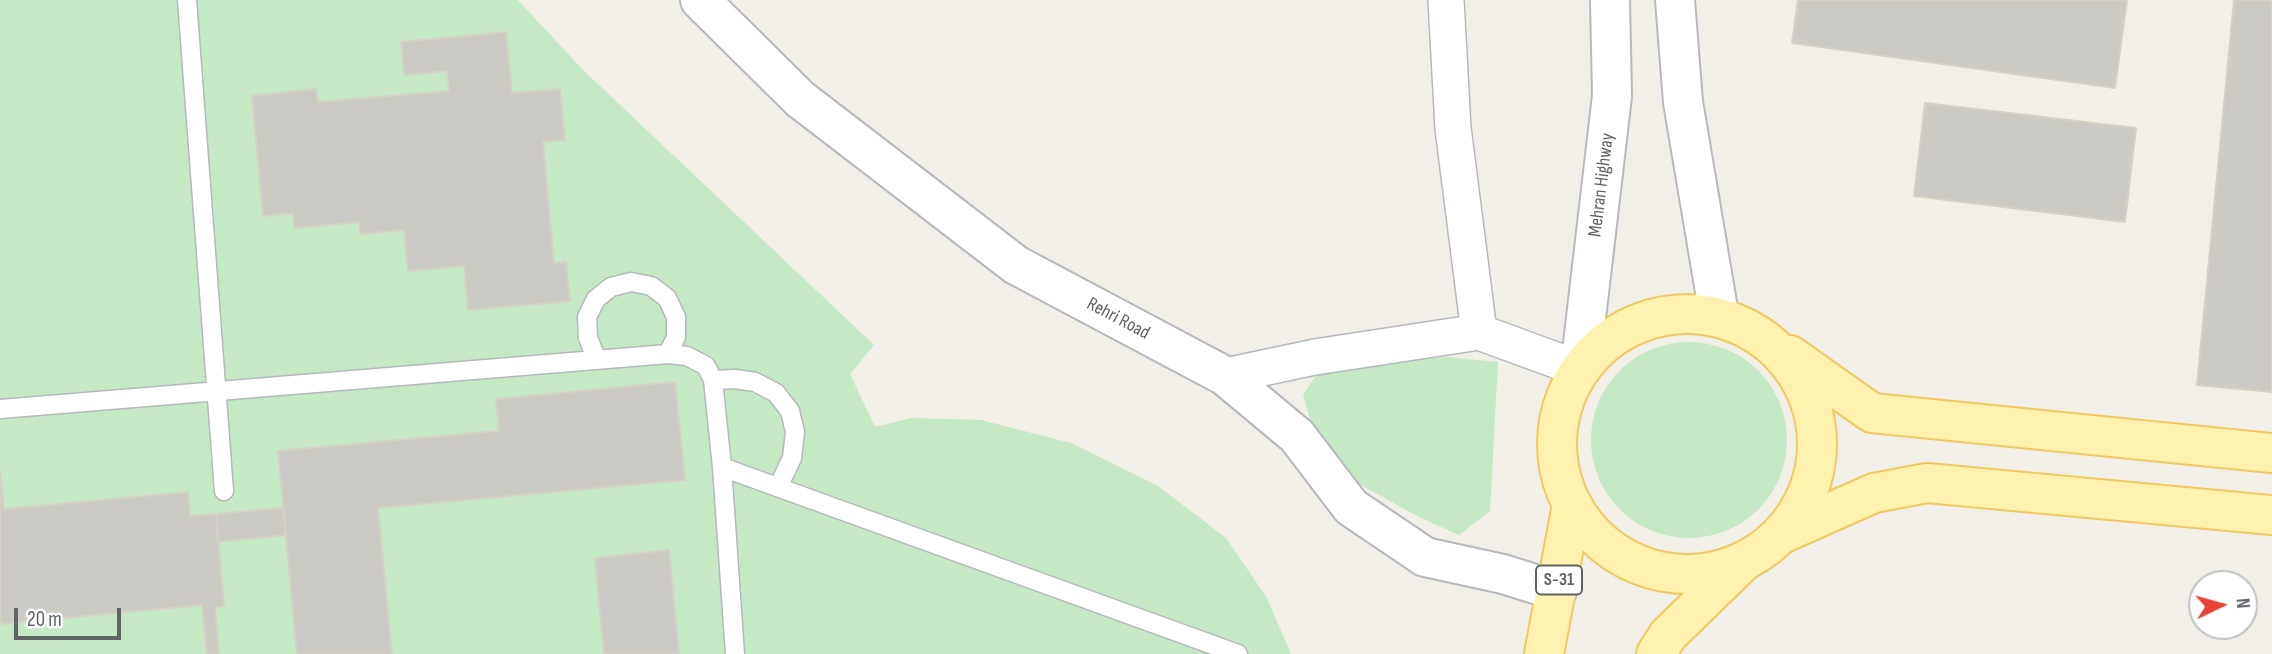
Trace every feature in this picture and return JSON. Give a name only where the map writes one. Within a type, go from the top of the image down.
[{"type":"main road","points":[[1743,563],[1693,575],[1642,567],[1603,549],[1572,505],[1557,460],[1560,412],[1580,369],[1613,335],[1664,314],[1719,316],[1768,340],[1872,413],[2272,453]]},
{"type":"main road","points":[[1768,340],[1804,383],[1818,436],[1811,488],[1784,533]]},
{"type":"main road","points":[[1656,654],[1668,635],[1743,563],[1784,533],[1874,493],[1927,483],[2272,515]]},
{"type":"main road","name":"S-31","points":[[1544,654],[1572,505]]},
{"type":"street","name":"Rehri Road","points":[[700,0],[800,99],[1016,265],[1225,376],[1297,436],[1351,507],[1426,557],[1503,574],[1557,591]]},
{"type":"street","points":[[1446,0],[1453,128],[1479,332]]},
{"type":"street","name":"Mehran Highway","points":[[1580,369],[1612,96],[1610,0]]},
{"type":"street","points":[[1675,0],[1683,102],[1719,316]]},
{"type":"street","points":[[1225,376],[1315,357],[1479,332],[1580,369]]},
{"type":"lane","points":[[187,0],[224,491]]},
{"type":"lane","points":[[597,360],[588,338],[587,317],[596,299],[611,286],[631,282],[651,286],[667,299],[676,317],[676,337],[668,354]]},
{"type":"lane","points":[[0,409],[668,354],[687,356],[706,366],[713,380],[735,654]]},
{"type":"lane","points":[[713,380],[755,382],[776,393],[790,411],[795,432],[792,458],[778,487]]},
{"type":"lane","points":[[722,467],[1238,654]]},
{"type":"green space","points":[[0,0],[518,0],[582,69],[874,345],[850,374],[875,427],[911,418],[981,420],[1071,443],[1158,486],[1226,538],[1267,598],[1291,654],[0,654]]},
{"type":"green space","points":[[1689,342],[1726,350],[1758,371],[1779,403],[1787,440],[1779,477],[1758,509],[1726,530],[1689,538],[1652,530],[1620,509],[1599,477],[1591,440],[1599,403],[1620,371],[1652,350]]},
{"type":"green space","points":[[1446,357],[1498,362],[1490,511],[1459,535],[1419,517],[1359,484],[1311,422],[1303,395],[1316,375],[1370,363]]},
{"type":"building","points":[[1798,0],[2127,0],[2115,88],[1792,43]]},
{"type":"building","points":[[2234,0],[2272,0],[2272,392],[2197,385]]},
{"type":"building","points":[[506,32],[512,93],[560,89],[565,140],[543,142],[554,263],[566,262],[570,301],[468,310],[464,266],[408,271],[404,230],[360,234],[359,222],[294,228],[293,213],[263,216],[252,96],[316,89],[318,102],[449,91],[447,71],[404,75],[401,42]]},
{"type":"building","points":[[1925,103],[2136,128],[2125,222],[1914,196]]},
{"type":"building","points":[[675,382],[685,480],[378,508],[392,654],[297,654],[278,451],[499,431],[496,399]]},
{"type":"building","points":[[0,470],[4,509],[188,492],[190,516],[216,514],[224,606],[215,607],[219,654],[207,654],[202,605],[0,624]]},
{"type":"building","points":[[283,508],[286,535],[218,542],[216,514]]},
{"type":"building","points":[[669,550],[679,654],[604,654],[595,558]]}]
